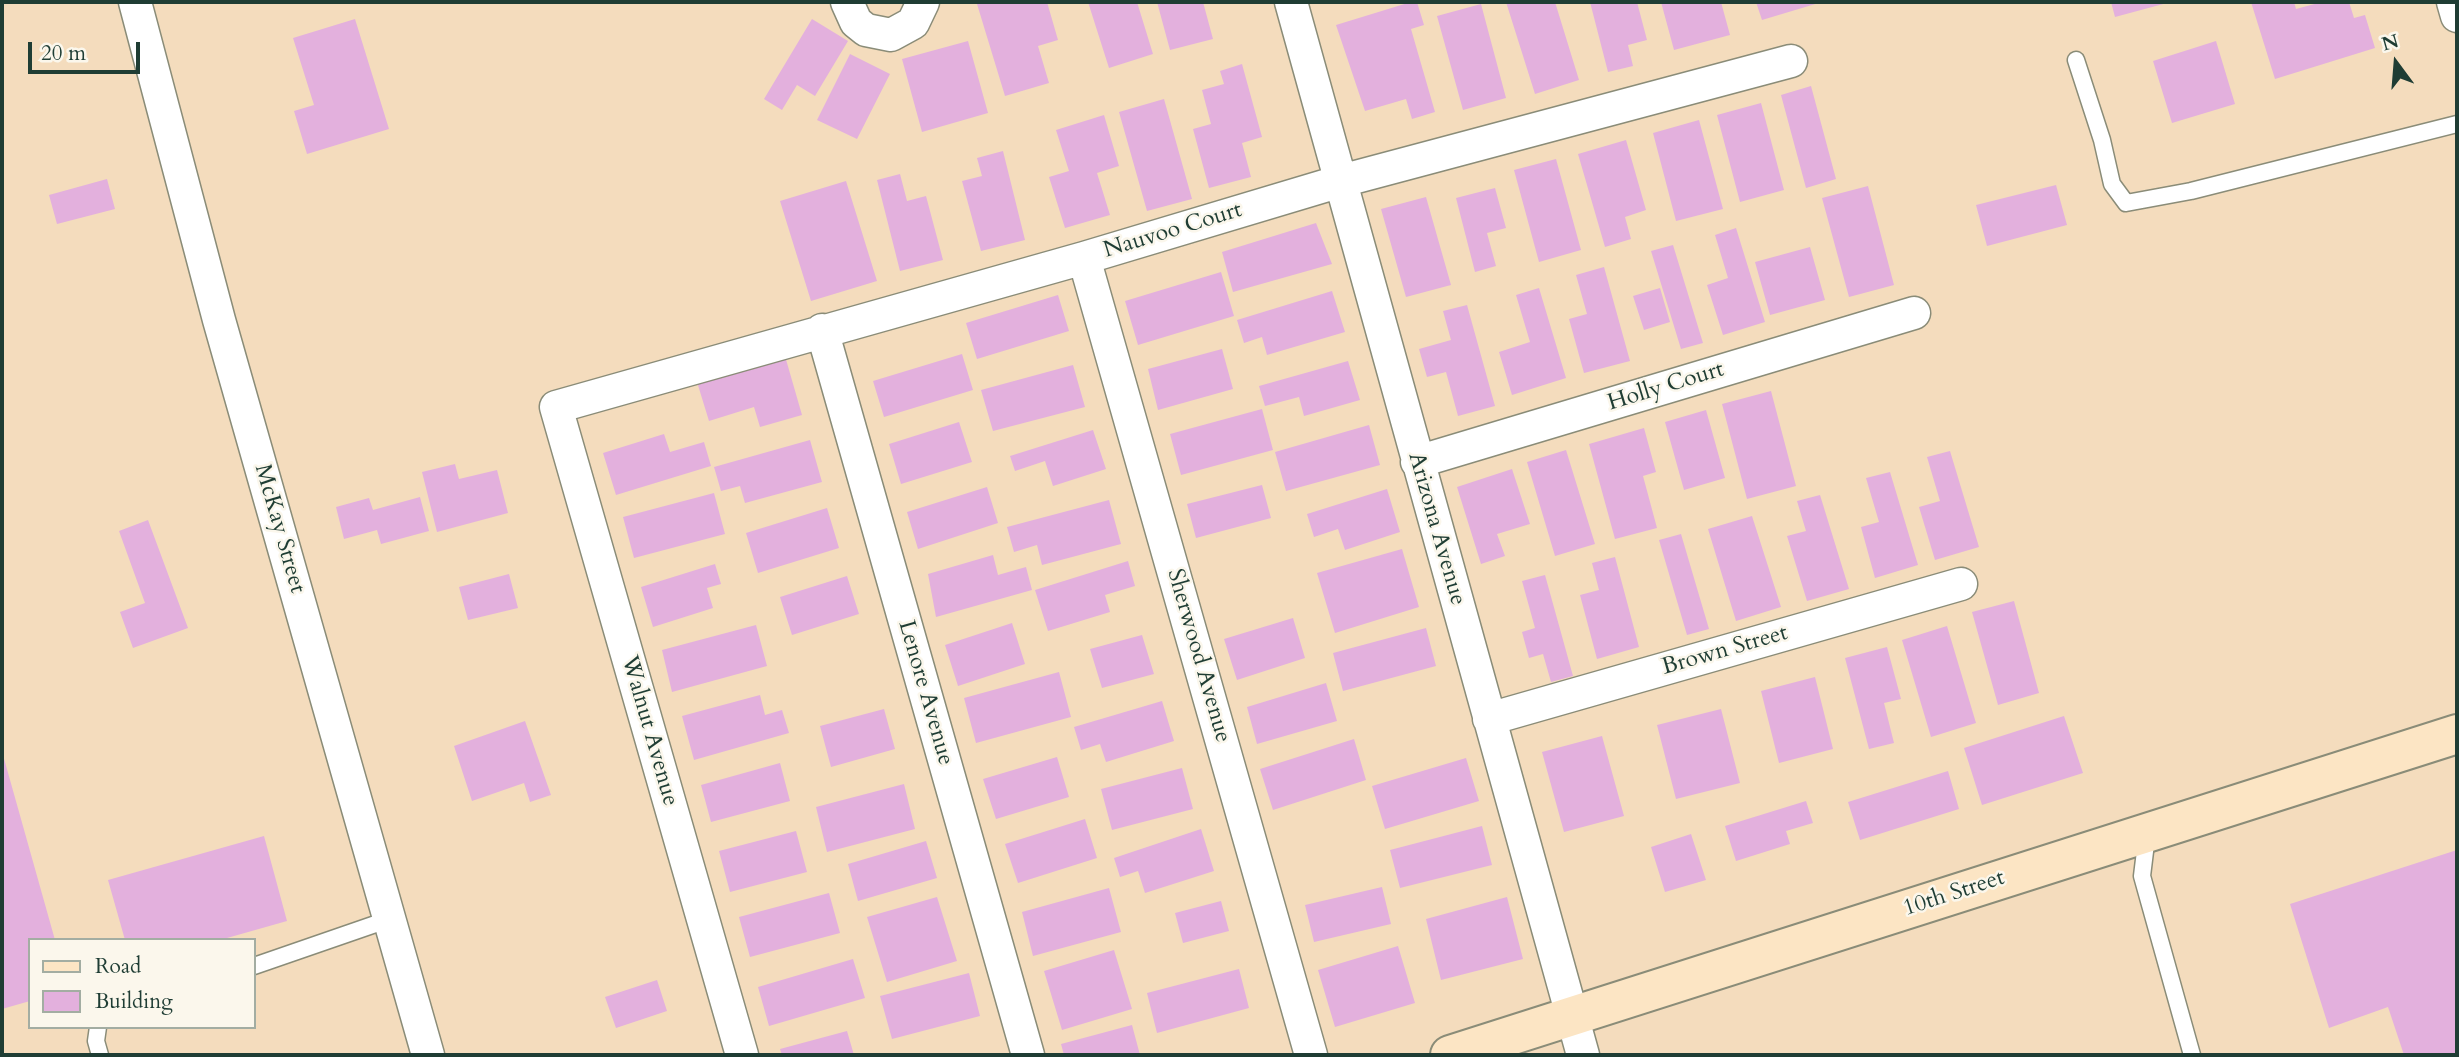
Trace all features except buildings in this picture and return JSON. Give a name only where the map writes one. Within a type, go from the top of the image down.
[{"type":"street","name":"McKay Street","points":[[135,2],[219,320],[428,1055]]},
{"type":"street","points":[[847,2],[856,22],[866,30],[891,35],[913,23],[923,2]]},
{"type":"street","name":"Arizona Avenue","points":[[1291,2],[1583,1055]]},
{"type":"street","points":[[2453,2],[2457,16]]},
{"type":"street","name":"Nauvoo Court","points":[[556,407],[1084,258],[1340,181],[1791,61]]},
{"type":"street","name":"Sherwood Avenue","points":[[1084,258],[1311,1055]]},
{"type":"street","name":"Holly Court","points":[[1417,462],[1914,313]]},
{"type":"street","name":"Lenore Avenue","points":[[822,330],[1028,1055]]},
{"type":"street","name":"Walnut Avenue","points":[[556,407],[742,1055]]},
{"type":"street","name":"Brown Street","points":[[1489,719],[1961,584]]},
{"type":"street","name":"10th Street","points":[[1450,1055],[2457,734]]},
{"type":"lane","points":[[2076,60],[2102,140],[2112,184],[2126,203],[2191,191],[2457,124]]},
{"type":"lane","points":[[2148,832],[2142,876],[2193,1055]]},
{"type":"lane","points":[[256,965],[390,919]]},
{"type":"lane","points":[[99,1029],[96,1041],[100,1055]]}]
